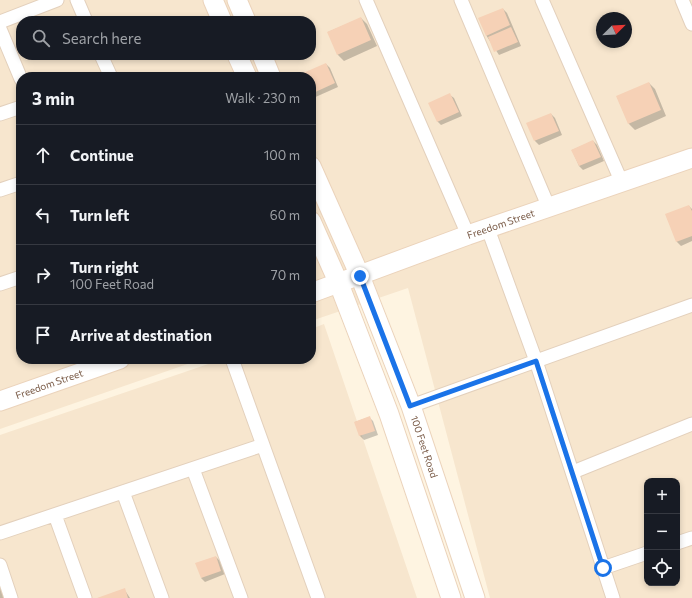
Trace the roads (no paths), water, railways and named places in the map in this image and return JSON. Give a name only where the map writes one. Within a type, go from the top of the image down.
[{"type":"main road","points":[[213,0],[220,16]]},
{"type":"main road","points":[[237,0],[244,16]]},
{"type":"main road","points":[[240,60],[245,72]]},
{"type":"main road","points":[[264,60],[269,72]]},
{"type":"main road","name":"Freedom Street","points":[[316,291],[468,235],[692,158]]},
{"type":"main road","name":"100 Feet Road","points":[[316,177],[360,276],[410,406],[475,598]]},
{"type":"main road","points":[[316,232],[339,284],[389,414],[451,598]]},
{"type":"main road","name":"Freedom Street","points":[[0,401],[106,364]]},
{"type":"street","points":[[0,22],[57,0]]},
{"type":"street","points":[[77,0],[84,16]]},
{"type":"street","points":[[366,0],[468,235]]},
{"type":"street","points":[[461,0],[549,208]]},
{"type":"street","points":[[542,0],[622,183]]},
{"type":"street","points":[[682,0],[692,24]]},
{"type":"street","points":[[0,29],[18,72]]},
{"type":"street","points":[[103,60],[109,72]]},
{"type":"street","points":[[0,114],[16,109]]},
{"type":"street","points":[[0,190],[16,185]]},
{"type":"street","points":[[488,229],[536,361],[613,598]]},
{"type":"street","points":[[0,284],[16,279]]},
{"type":"street","points":[[410,406],[692,305]]},
{"type":"street","points":[[234,364],[318,598]]},
{"type":"street","points":[[573,472],[692,424]]},
{"type":"street","points":[[0,533],[263,445]]},
{"type":"street","points":[[193,468],[241,598]]},
{"type":"street","points":[[123,492],[162,598]]},
{"type":"street","points":[[55,515],[85,598]]},
{"type":"street","points":[[680,542],[692,538]]},
{"type":"street","points":[[603,568],[644,554]]},
{"type":"street","points":[[0,565],[11,598]]}]
